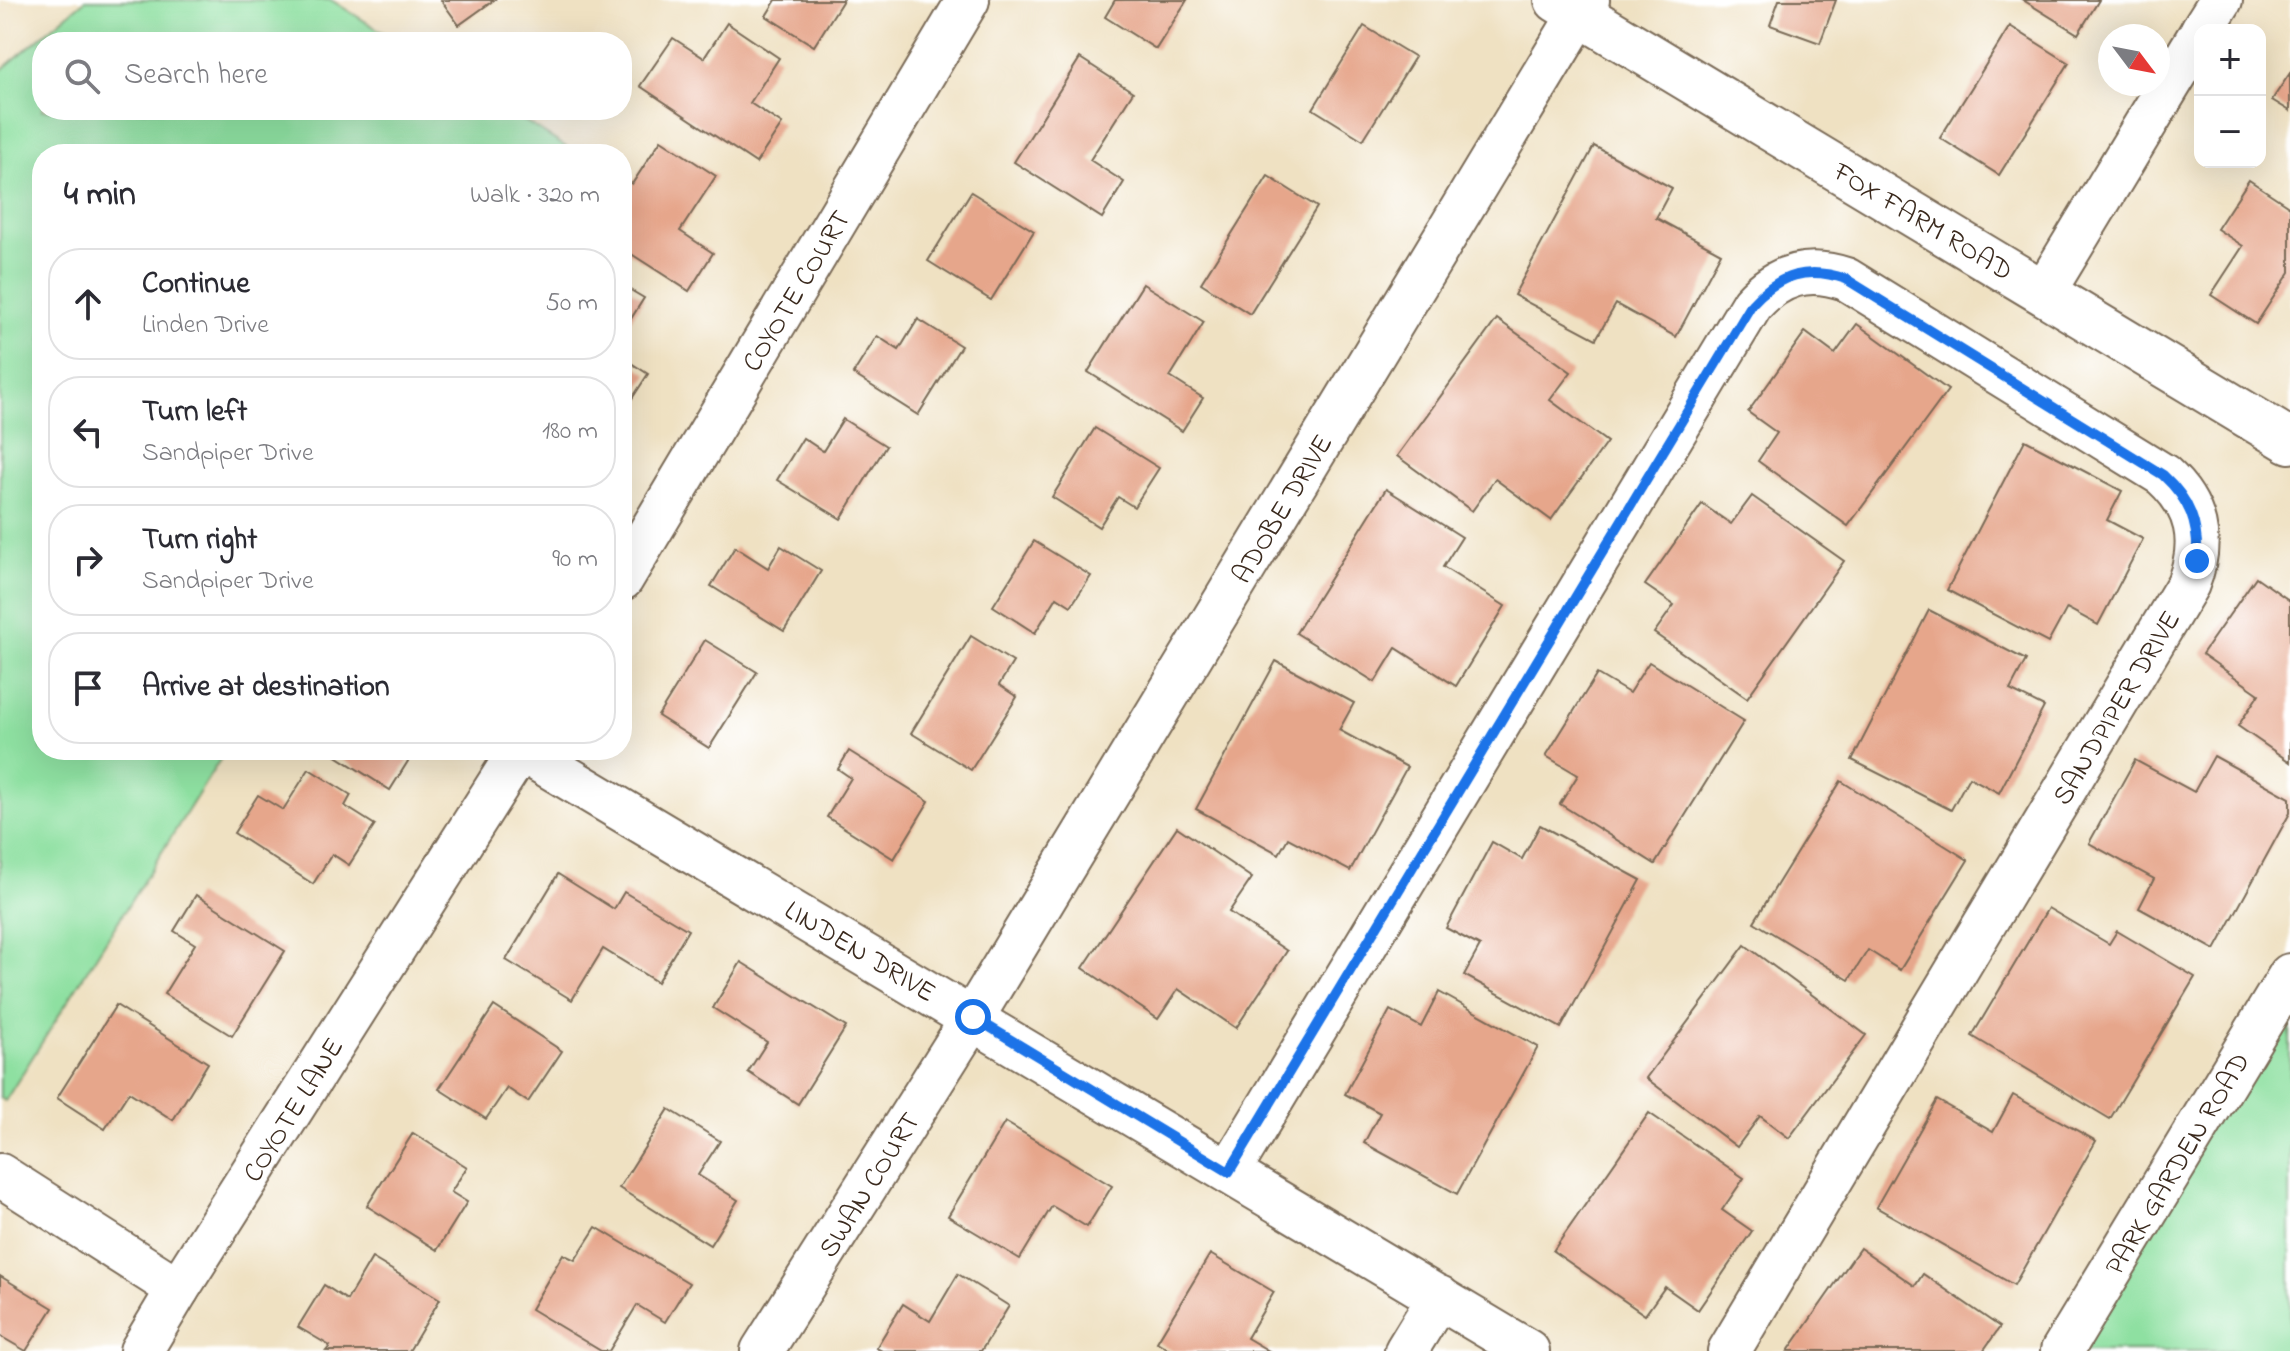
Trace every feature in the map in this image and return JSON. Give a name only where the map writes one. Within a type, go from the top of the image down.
[{"type":"street","name":"COYOTE COURT","points":[[632,562],[968,0]]},
{"type":"street","points":[[2206,24],[2221,0]]},
{"type":"street","name":"FOX FARM ROAD","points":[[1575,5],[2290,441]]},
{"type":"street","name":"ADOBE DRIVE","points":[[973,1017],[1575,5]]},
{"type":"street","points":[[2044,292],[2194,44]]},
{"type":"street","name":"SANDPIPER DRIVE","points":[[1229,1172],[1752,304],[1766,288],[1805,271],[1826,272],[1846,279],[2163,475],[2181,491],[2193,512],[2198,536],[2197,561],[2188,584],[1729,1351]]},
{"type":"street","name":"COYOTE LANE","points":[[141,1351],[514,760]]},
{"type":"street","name":"LINDEN DRIVE","points":[[537,760],[973,1017],[1528,1351]]},
{"type":"street","name":"PARK GARDEN ROAD","points":[[2062,1351],[2290,975]]},
{"type":"street","name":"SWAN COURT","points":[[762,1351],[973,1017]]},
{"type":"street","points":[[0,1175],[178,1289]]},
{"type":"street","points":[[1406,1351],[1439,1297]]},
{"type":"green space","points":[[85,0],[331,0],[382,32],[47,32]]},
{"type":"green space","points":[[32,44],[32,120],[523,120],[561,144],[32,144],[32,760],[220,760],[5,1101],[0,1098],[0,71]]},
{"type":"green space","points":[[2290,975],[2290,1351],[2062,1351]]},
{"type":"building","points":[[441,0],[494,0],[459,25]]},
{"type":"building","points":[[776,0],[843,0],[814,46],[766,16]]},
{"type":"building","points":[[1115,0],[1187,0],[1156,49],[1105,17]]},
{"type":"building","points":[[1779,0],[1836,0],[1820,43],[1770,25]]},
{"type":"building","points":[[2023,0],[2099,0],[2078,34]]},
{"type":"building","points":[[727,23],[779,58],[750,103],[782,124],[756,163],[640,86],[673,38],[704,58]]},
{"type":"building","points":[[1364,26],[1415,57],[1363,140],[1313,109]]},
{"type":"building","points":[[2010,26],[2069,63],[1999,175],[1940,138]]},
{"type":"building","points":[[1080,58],[1133,92],[1090,160],[1124,182],[1102,218],[1014,162]]},
{"type":"building","points":[[2290,73],[2290,111],[2272,100]]},
{"type":"building","points":[[661,140],[716,176],[680,231],[713,253],[689,291],[632,254],[632,184]]},
{"type":"building","points":[[1594,146],[1672,188],[1656,218],[1721,253],[1676,337],[1616,304],[1596,339],[1514,295]]},
{"type":"building","points":[[1268,176],[1317,207],[1250,314],[1201,283]]},
{"type":"building","points":[[2249,180],[2290,207],[2290,272],[2256,324],[2211,295],[2243,246],[2217,229]]},
{"type":"building","points":[[971,192],[1034,231],[991,300],[928,261]]},
{"type":"building","points":[[1143,284],[1204,322],[1170,377],[1203,398],[1182,431],[1088,372]]},
{"type":"building","points":[[632,291],[644,298],[632,317]]},
{"type":"building","points":[[918,319],[961,346],[918,415],[853,374],[877,336],[899,350]]},
{"type":"building","points":[[1497,319],[1571,372],[1550,400],[1607,442],[1551,520],[1495,479],[1472,511],[1397,456]]},
{"type":"building","points":[[1857,324],[1948,390],[1848,526],[1758,461],[1777,433],[1748,412],[1805,332],[1835,354]]},
{"type":"building","points":[[632,364],[648,374],[632,399]]},
{"type":"building","points":[[843,419],[886,446],[841,519],[777,480],[803,438],[823,451]]},
{"type":"building","points":[[1095,428],[1159,468],[1134,507],[1118,497],[1099,527],[1052,497]]},
{"type":"building","points":[[2025,440],[2122,491],[2107,520],[2143,539],[2098,625],[2067,608],[2048,643],[1947,590]]},
{"type":"building","points":[[1386,489],[1462,537],[1443,567],[1505,606],[1456,686],[1396,648],[1375,682],[1296,633]]},
{"type":"building","points":[[1752,496],[1844,561],[1747,698],[1654,633],[1674,605],[1645,585],[1702,504],[1731,524]]},
{"type":"building","points":[[1034,541],[1091,576],[1071,606],[1057,597],[1035,633],[993,606]]},
{"type":"building","points":[[781,546],[821,571],[784,631],[711,586],[735,547],[768,568]]},
{"type":"building","points":[[2256,577],[2290,601],[2290,762],[2238,726],[2259,694],[2202,654]]},
{"type":"building","points":[[1929,610],[2026,660],[2010,690],[2044,707],[1999,793],[1969,777],[1951,810],[1852,760]]},
{"type":"building","points":[[971,636],[1013,662],[999,685],[1017,697],[971,770],[911,733]]},
{"type":"building","points":[[705,640],[757,672],[709,748],[658,716]]},
{"type":"building","points":[[1276,661],[1354,703],[1339,730],[1407,767],[1350,871],[1288,838],[1279,854],[1196,809]]},
{"type":"building","points":[[1649,662],[1744,721],[1655,864],[1560,804],[1578,775],[1546,756],[1597,674],[1629,693]]},
{"type":"building","points":[[849,751],[929,801],[894,859],[827,817],[851,778],[838,769]]},
{"type":"building","points":[[2214,756],[2290,798],[2290,813],[2215,950],[2139,908],[2154,879],[2089,843],[2135,760],[2194,792]]},
{"type":"building","points":[[343,760],[409,760],[390,790]]},
{"type":"building","points":[[309,769],[351,795],[345,806],[375,825],[349,865],[332,854],[313,884],[234,833],[258,795],[283,810]]},
{"type":"building","points":[[1841,781],[1968,860],[1900,970],[1868,950],[1849,980],[1754,922]]},
{"type":"building","points":[[1540,825],[1641,880],[1561,1028],[1464,975],[1480,946],[1446,928],[1492,842],[1522,859]]},
{"type":"building","points":[[1177,827],[1252,878],[1229,912],[1287,951],[1236,1028],[1178,989],[1158,1019],[1083,968]]},
{"type":"building","points":[[558,874],[614,909],[624,892],[688,930],[657,982],[603,949],[572,1000],[506,960]]},
{"type":"building","points":[[196,895],[285,951],[232,1036],[164,994],[195,944],[174,931]]},
{"type":"building","points":[[2048,908],[2109,944],[2117,931],[2195,977],[2110,1119],[1972,1036]]},
{"type":"building","points":[[1745,945],[1866,1035],[1789,1138],[1760,1116],[1737,1147],[1646,1078]]},
{"type":"building","points":[[741,962],[846,1027],[798,1104],[748,1072],[767,1042],[713,1008]]},
{"type":"building","points":[[1439,992],[1538,1047],[1457,1194],[1364,1143],[1380,1113],[1345,1094],[1390,1010],[1421,1027]]},
{"type":"building","points":[[116,1005],[208,1063],[173,1120],[129,1092],[105,1129],[57,1098]]},
{"type":"building","points":[[494,1006],[562,1051],[528,1102],[507,1088],[486,1119],[439,1089]]},
{"type":"building","points":[[2013,1095],[2096,1141],[2014,1285],[1876,1207],[1937,1100],[1993,1132]]},
{"type":"building","points":[[669,1109],[720,1141],[698,1175],[738,1200],[710,1245],[619,1188]]},
{"type":"building","points":[[1649,1113],[1744,1178],[1722,1210],[1752,1231],[1698,1310],[1665,1287],[1645,1315],[1553,1251]]},
{"type":"building","points":[[1005,1122],[1112,1186],[1087,1227],[1052,1206],[1020,1259],[948,1216]]},
{"type":"building","points":[[413,1133],[467,1167],[451,1192],[467,1202],[437,1250],[367,1206]]},
{"type":"building","points":[[596,1227],[689,1283],[665,1322],[637,1305],[609,1351],[601,1351],[531,1309],[563,1254],[575,1260]]},
{"type":"building","points":[[1860,1248],[1915,1286],[1923,1274],[2000,1327],[1983,1351],[1788,1351]]},
{"type":"building","points":[[1210,1254],[1274,1292],[1247,1338],[1269,1351],[1172,1351],[1157,1342]]},
{"type":"building","points":[[372,1258],[440,1299],[409,1351],[326,1351],[330,1346],[298,1327],[324,1285],[347,1300]]},
{"type":"building","points":[[958,1274],[1009,1306],[981,1351],[882,1351],[876,1348],[903,1304],[930,1321]]},
{"type":"building","points":[[0,1276],[53,1308],[26,1351],[0,1336]]},
{"type":"route","points":[[973,1017],[1229,1172],[1752,304],[1766,288],[1784,277],[1805,271],[1826,272],[1846,279],[2163,475],[2181,491],[2193,512],[2198,536],[2197,561]]}]
